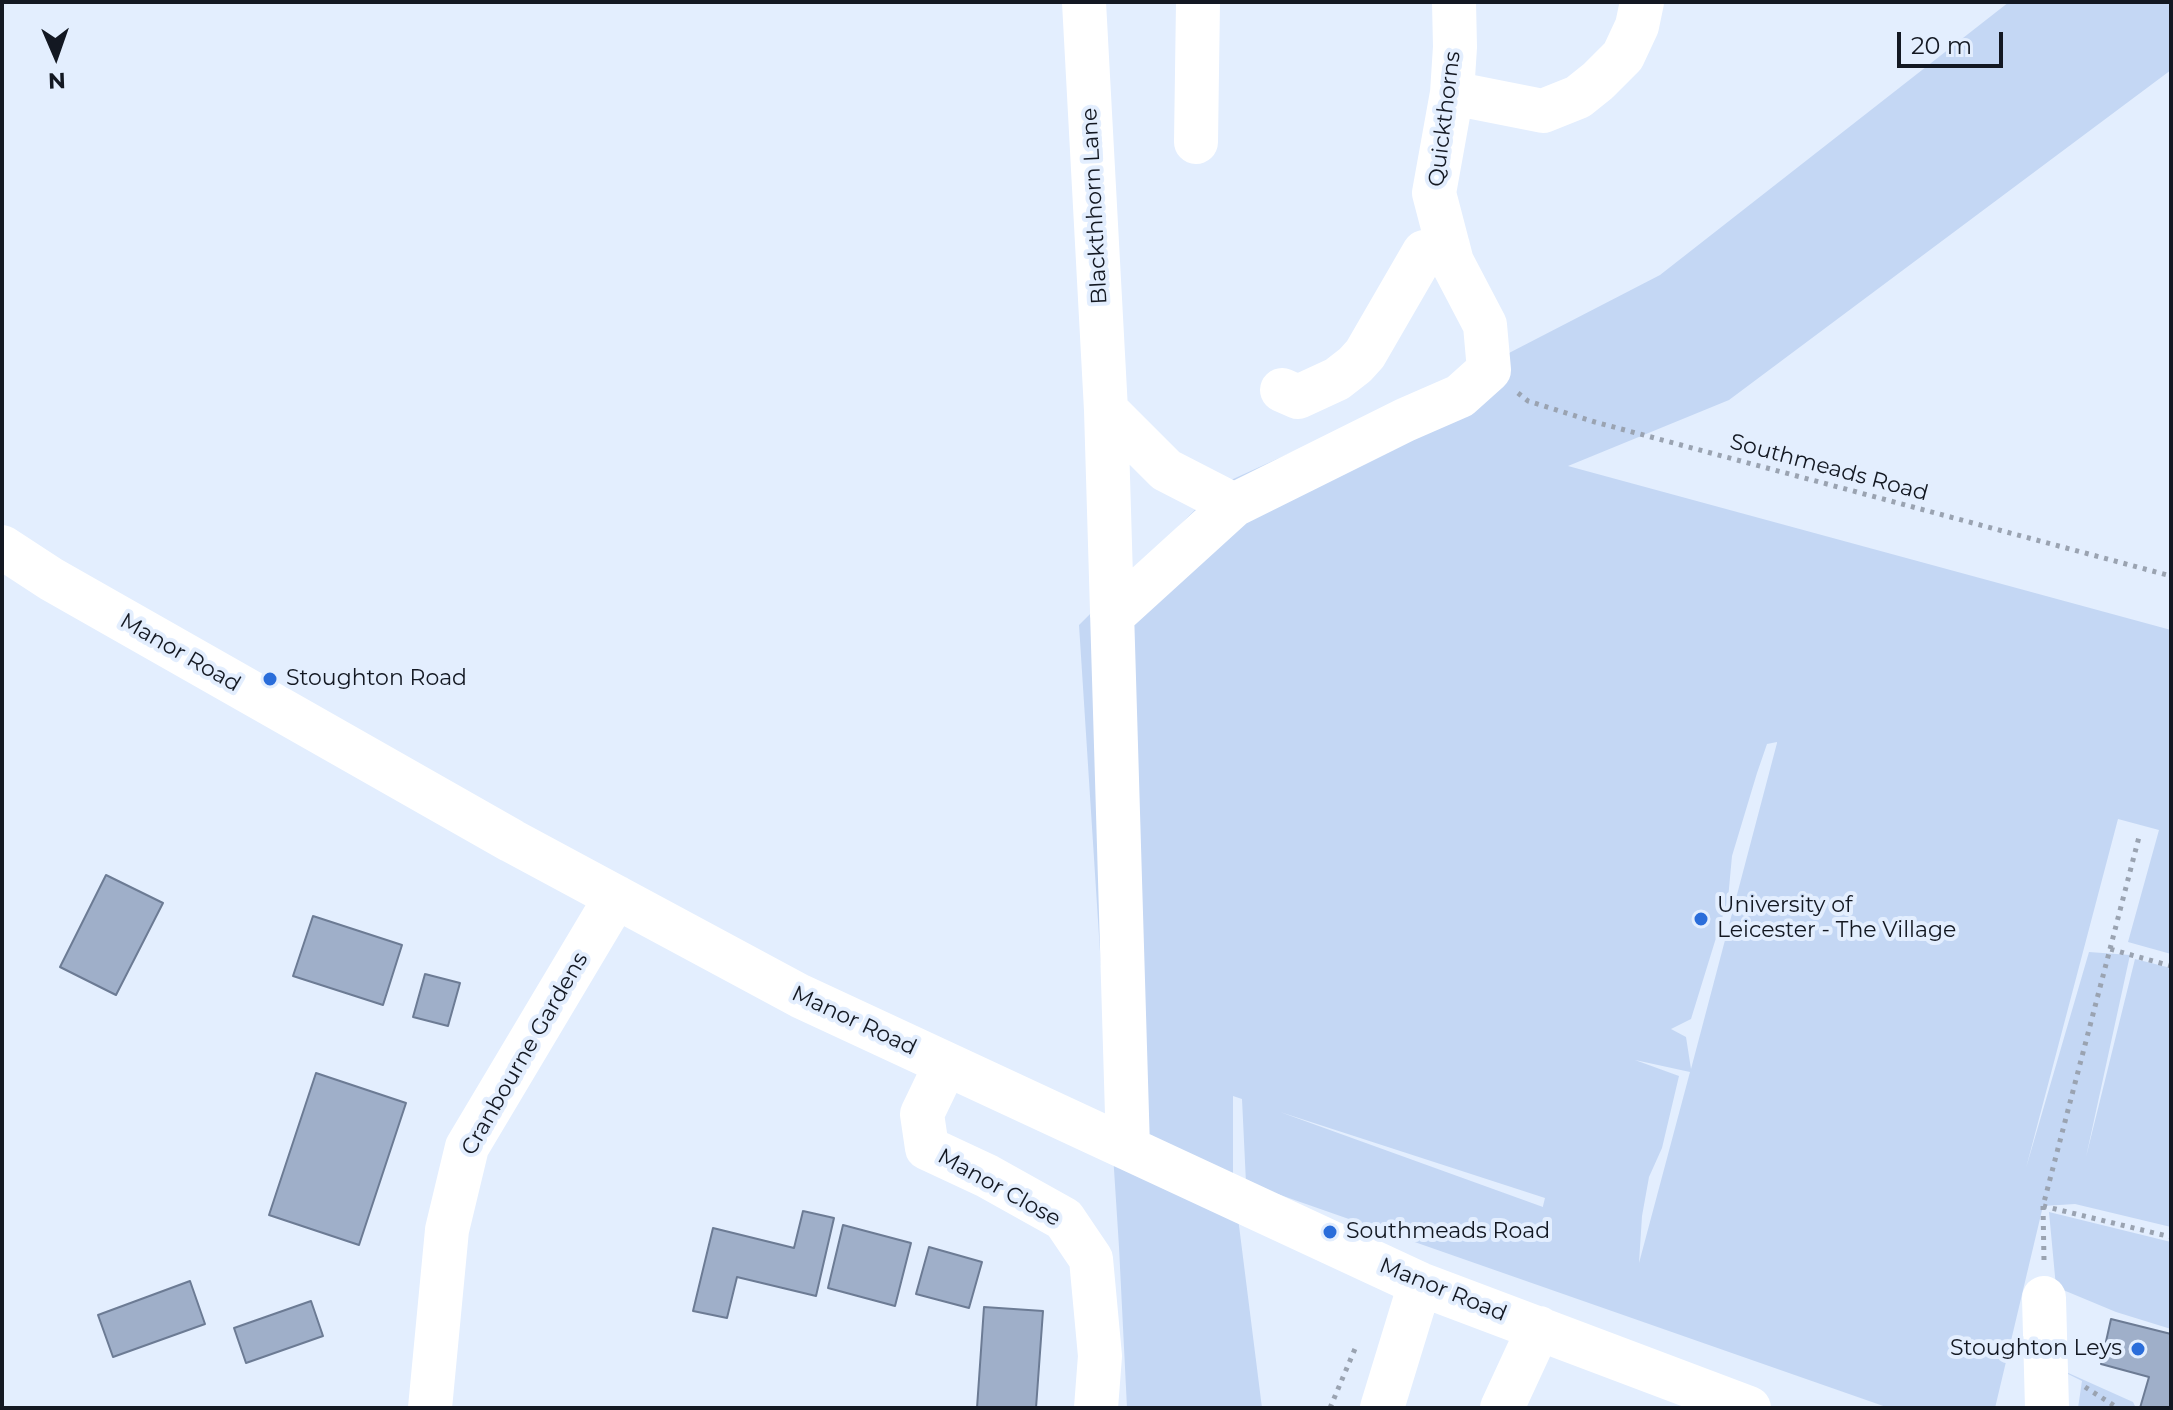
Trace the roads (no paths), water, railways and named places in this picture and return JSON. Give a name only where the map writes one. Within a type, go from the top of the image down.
[{"type":"street","name":"Blackthhorn Lane","points":[[1084,2],[1106,410],[1128,1148]]},
{"type":"street","points":[[1196,142],[1198,2]]},
{"type":"street","name":"Quickthorns","points":[[1234,505],[1460,396],[1489,370],[1485,325],[1452,262],[1434,193],[1452,93],[1454,2]]},
{"type":"street","points":[[1452,93],[1543,111],[1578,97],[1623,56],[1637,26],[1642,2]]},
{"type":"street","points":[[1282,390],[1298,397],[1337,379],[1355,365],[1365,354],[1424,252],[1448,246]]},
{"type":"street","points":[[1106,410],[1166,470],[1234,505],[1112,616]]},
{"type":"street","name":"Manor Road","points":[[2,547],[51,579],[512,841],[800,996],[1420,1284],[1740,1406]]},
{"type":"street","name":"Cranbourne Gardens","points":[[430,1408],[447,1230],[467,1147],[616,897]]},
{"type":"street","name":"Manor Close","points":[[946,1064],[922,1114],[927,1148],[987,1176],[1064,1219],[1091,1259],[1100,1356],[1096,1408]]},
{"type":"street","points":[[1382,1408],[1420,1284]]},
{"type":"street","points":[[2044,1298],[2047,1408]]},
{"type":"street","points":[[1502,1408],[1539,1328]]},
{"type":"place","name":"Stoughton Road","points":[[270,679]]},
{"type":"place","name":"University of Leicester - The Village","points":[[1701,919]]},
{"type":"place","name":"Southmeads Road","points":[[1330,1232]]},
{"type":"place","name":"Stoughton Leys","points":[[2138,1349]]}]
